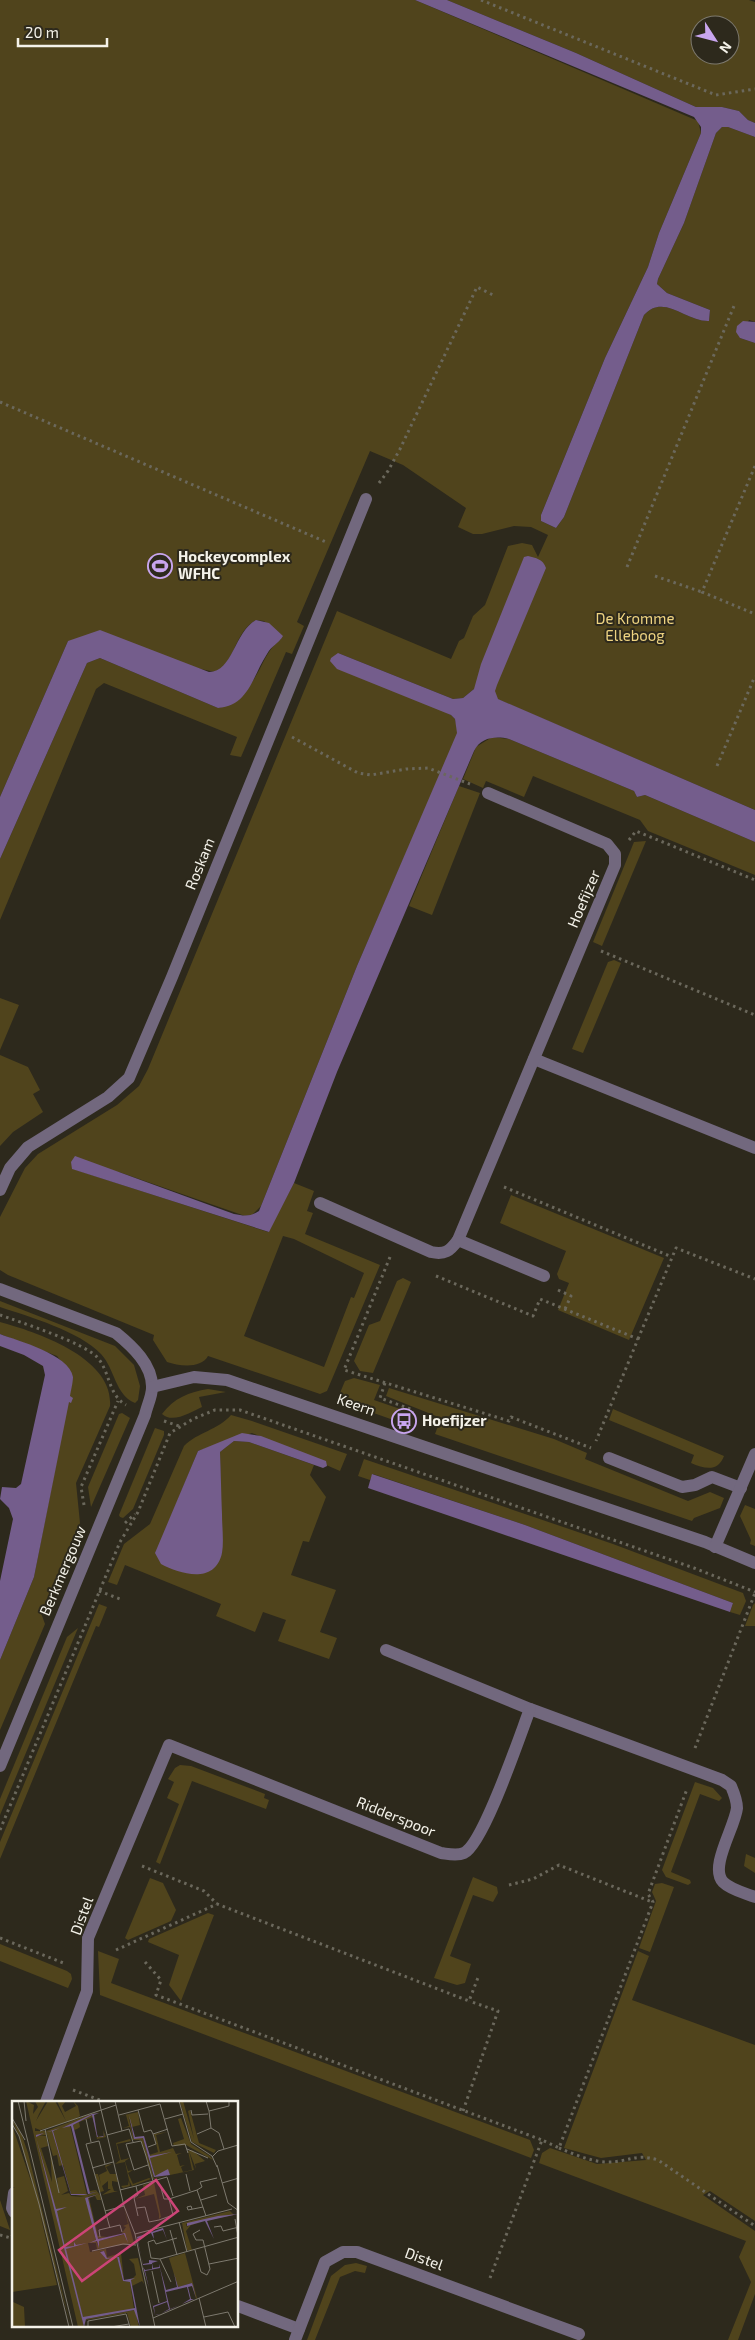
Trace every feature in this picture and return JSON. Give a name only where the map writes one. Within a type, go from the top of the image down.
[{"type":"street","name":"Roskam","points":[[0,1190],[10,1168],[28,1147],[108,1097],[129,1078],[366,499]]},
{"type":"street","points":[[488,793],[607,844],[615,854]]},
{"type":"street","name":"Hoefijzer","points":[[458,1240],[615,865],[615,854]]},
{"type":"street","points":[[534,1059],[755,1148]]},
{"type":"street","points":[[320,1203],[399,1238],[441,1254],[451,1250],[458,1240],[544,1276]]},
{"type":"street","points":[[0,1289],[116,1333],[132,1346],[142,1359],[149,1372],[152,1387]]},
{"type":"street","name":"Keern","points":[[152,1387],[194,1377],[227,1380],[715,1547],[755,1563]]},
{"type":"street","name":"Berkmergouw","points":[[0,1766],[145,1415],[152,1387]]},
{"type":"street","points":[[715,1547],[755,1454]]},
{"type":"street","points":[[609,1458],[682,1487],[695,1485],[712,1477],[741,1488]]},
{"type":"street","points":[[386,1650],[530,1709],[691,1769],[731,1786],[737,1807],[719,1863],[719,1873],[722,1881],[732,1888],[755,1897]]},
{"type":"street","name":"Ridderspoor","points":[[169,1745],[441,1853],[456,1854],[465,1852],[481,1834],[530,1709]]},
{"type":"street","name":"Distel","points":[[46,2101],[88,1991],[88,1938],[169,1745]]},
{"type":"street","name":"Distel","points":[[239,2306],[297,2334],[325,2262],[343,2252],[357,2252],[579,2334]]},
{"type":"path","points":[[481,0],[716,95],[755,89]]},
{"type":"path","points":[[366,499],[388,471],[477,287],[493,295]]},
{"type":"path","points":[[627,567],[734,306]]},
{"type":"path","points":[[0,402],[345,550]]},
{"type":"path","points":[[702,592],[755,466]]},
{"type":"path","points":[[655,576],[702,592],[755,614]]},
{"type":"path","points":[[717,766],[755,676]]},
{"type":"path","points":[[275,724],[307,746],[358,772],[371,776],[406,768],[428,768],[470,785]]},
{"type":"path","points":[[615,854],[636,831],[755,880]]},
{"type":"path","points":[[582,943],[755,1015]]},
{"type":"path","points":[[484,1178],[672,1257]]},
{"type":"path","points":[[399,1238],[344,1370],[509,1421],[511,1417],[593,1449],[676,1248],[755,1279]]},
{"type":"path","points":[[390,1257],[399,1261]]},
{"type":"path","points":[[435,1276],[533,1316],[540,1299],[638,1339]]},
{"type":"path","points":[[565,1294],[571,1296],[565,1310]]},
{"type":"path","points":[[0,1315],[88,1350],[102,1364],[118,1401],[145,1415]]},
{"type":"path","points":[[385,1383],[380,1398],[413,1410],[410,1421]]},
{"type":"path","points":[[0,1830],[99,1591],[120,1542],[138,1512],[170,1433],[180,1426],[215,1410],[240,1410],[657,1555],[755,1592],[648,1894],[652,1902],[559,2148]]},
{"type":"path","points":[[99,1591],[120,1599]]},
{"type":"path","points":[[122,1858],[204,1891],[217,1904],[498,2012],[463,2111]]},
{"type":"path","points":[[509,1885],[533,1878],[559,1866],[652,1902]]},
{"type":"path","points":[[116,1950],[217,1904]]},
{"type":"path","points":[[0,1938],[88,1972]]},
{"type":"path","points":[[145,1962],[161,1980],[156,1995],[542,2140],[578,2156],[608,2162],[644,2156],[658,2160],[755,2226]]},
{"type":"path","points":[[469,2001],[479,1975]]},
{"type":"path","points":[[53,2083],[102,2101]]},
{"type":"path","points":[[482,2298],[542,2140]]},
{"type":"path","points":[[0,2235],[11,2238],[12,2236]]},
{"type":"green space","name":"De Kromme Elleboog","points":[[0,0],[415,0],[698,121],[701,133],[659,233],[648,267],[605,358],[541,515],[541,521],[556,528],[564,517],[644,315],[652,309],[667,307],[700,320],[709,321],[710,310],[667,293],[657,284],[658,279],[684,223],[716,133],[722,127],[728,127],[755,137],[755,322],[749,320],[740,338],[755,343],[755,810],[474,689],[463,698],[453,699],[338,653],[451,715],[455,719],[458,733],[357,966],[261,1206],[252,1215],[245,1216],[119,1172],[73,1169],[268,1232],[294,1183],[314,1191],[307,1211],[313,1213],[305,1234],[380,1265],[327,1391],[320,1394],[208,1356],[205,1360],[195,1365],[177,1365],[167,1362],[153,1340],[154,1335],[0,1270],[0,1217],[25,1168],[38,1154],[117,1105],[139,1086],[148,1069],[337,611],[451,659],[459,641],[464,638],[473,616],[485,605],[508,546],[522,543],[532,545],[538,557],[548,535],[531,527],[514,526],[482,534],[473,534],[458,527],[466,508],[403,465],[370,451],[297,622],[304,626],[292,654],[286,652],[241,757],[230,755],[237,737],[104,683],[96,689],[0,920],[0,859],[87,663],[100,658],[218,708],[231,702],[249,686],[271,649],[281,639],[264,621],[256,620],[243,632],[227,662],[215,672],[68,641],[0,797]],"holes":[[[283,1236],[294,1239],[364,1273],[354,1298],[351,1297],[324,1367],[244,1336]]]},
{"type":"green space","points":[[447,0],[749,0],[755,2],[755,123],[748,120],[739,111],[722,107],[696,107],[576,53]]},
{"type":"green space","points":[[492,737],[509,739],[634,791],[637,797],[645,795],[755,842],[755,875],[648,831],[640,820],[533,776],[524,797],[486,781],[483,788],[463,779],[476,747]]},
{"type":"green space","points":[[459,786],[480,793],[432,915],[409,906]]},
{"type":"green space","points":[[646,841],[602,946],[593,942],[634,842]]},
{"type":"green space","points":[[614,960],[621,963],[583,1053],[572,1049],[608,962]]},
{"type":"green space","points":[[0,998],[19,1005],[0,1050]]},
{"type":"green space","points":[[0,1055],[28,1067],[40,1090],[33,1094],[43,1112],[13,1132],[0,1146]]},
{"type":"green space","points":[[511,1195],[664,1258],[629,1340],[558,1310],[569,1283],[559,1279],[557,1274],[566,1251],[500,1223]]},
{"type":"green space","points":[[403,1278],[411,1282],[373,1373],[360,1371],[354,1361],[369,1325],[380,1321],[397,1281]]},
{"type":"green space","points":[[0,1301],[115,1346],[134,1365],[140,1386],[138,1400],[135,1403],[123,1394],[106,1360],[92,1346],[54,1326],[0,1307]]},
{"type":"green space","points":[[0,1322],[52,1340],[87,1361],[100,1374],[108,1389],[110,1406],[76,1483],[80,1523],[41,1613],[45,1624],[0,1730],[0,1660],[34,1577],[73,1377],[57,1356],[0,1334]]},
{"type":"green space","points":[[354,1378],[380,1385],[374,1400],[403,1410],[399,1422],[337,1400],[345,1381]]},
{"type":"green space","points":[[389,1388],[554,1439],[587,1453],[585,1459],[688,1501],[710,1492],[724,1498],[720,1508],[694,1518],[692,1521],[435,1434],[441,1418],[386,1396]]},
{"type":"green space","points":[[208,1389],[226,1392],[199,1397],[202,1407],[182,1416],[171,1418],[162,1414],[182,1397]]},
{"type":"green space","points":[[613,1409],[724,1456],[715,1467],[706,1468],[691,1463],[694,1455],[609,1420]]},
{"type":"green space","points":[[122,1413],[130,1418],[91,1507],[88,1487],[119,1414]]},
{"type":"green space","points":[[231,1415],[347,1454],[340,1471],[252,1433],[198,1451],[156,1553],[222,1554],[220,1452],[234,1441],[249,1442],[314,1465],[310,1475],[326,1497],[309,1542],[303,1541],[291,1575],[336,1590],[320,1632],[337,1638],[329,1659],[278,1641],[286,1620],[263,1612],[255,1632],[216,1616],[221,1604],[125,1565],[117,1585],[108,1582],[124,1544],[150,1524],[184,1446]]},
{"type":"green space","points":[[155,1428],[164,1431],[164,1435],[133,1509],[123,1518],[120,1517],[119,1515]]},
{"type":"green space","points":[[364,1459],[613,1544],[743,1593],[746,1601],[740,1615],[730,1612],[733,1603],[525,1525],[373,1474],[370,1480],[358,1476]]},
{"type":"green space","points":[[745,1505],[755,1509],[755,1546],[750,1544],[751,1540],[740,1516]]},
{"type":"green space","points":[[755,1603],[755,1626],[745,1626],[753,1605]]},
{"type":"green space","points":[[99,1604],[107,1607],[99,1627],[96,1626],[0,1859],[0,1842]]},
{"type":"green space","points":[[78,1628],[0,1815],[0,1799],[67,1637]]},
{"type":"green space","points":[[180,1765],[191,1766],[265,1794],[264,1798],[269,1800],[266,1809],[192,1781],[160,1864],[156,1862],[179,1804],[167,1798],[174,1782],[168,1779],[175,1768]]},
{"type":"green space","points":[[695,1782],[713,1788],[722,1798],[719,1801],[700,1794],[671,1872],[690,1880],[691,1883],[688,1885],[666,1877],[662,1870]]},
{"type":"green space","points":[[746,1854],[755,1858],[755,1873],[744,1866]]},
{"type":"green space","points":[[473,1877],[497,1887],[498,1893],[493,1902],[473,1895],[450,1956],[471,1964],[465,1983],[457,1985],[434,1978]]},
{"type":"green space","points":[[150,1878],[163,1883],[176,1910],[171,1921],[128,1940],[125,1938]]},
{"type":"green space","points":[[662,1883],[674,1887],[650,1952],[639,1948],[656,1901],[652,1892],[655,1884]]},
{"type":"green space","points":[[208,1913],[214,1915],[181,2001],[169,1985],[179,1955],[148,1942],[149,1939]]},
{"type":"green space","points":[[0,1944],[67,1971],[71,1974],[72,1979],[68,1988],[0,1961]]},
{"type":"green space","points":[[98,1951],[119,1959],[111,1983],[530,2140],[534,2150],[531,2158],[100,1995]]},
{"type":"green space","points":[[638,1951],[649,1956],[632,2000],[755,2045],[755,2221],[710,2191],[703,2195],[755,2231],[755,2294],[738,2340],[728,2340],[751,2282],[739,2257],[746,2241],[539,2163],[542,2153],[550,2148],[597,2164],[646,2160],[642,2153],[601,2158],[564,2148]]},
{"type":"green space","points":[[0,2200],[10,2230],[0,2226]]},
{"type":"green space","points":[[356,2263],[367,2266],[365,2273],[355,2271],[340,2277],[315,2340],[307,2340],[331,2276],[345,2265]]},
{"type":"shaded area","points":[[415,0],[447,0],[576,53],[696,107],[722,107],[739,111],[748,120],[755,123],[755,137],[728,127],[722,127],[716,133],[684,223],[658,279],[657,284],[667,293],[710,310],[709,321],[700,320],[667,307],[652,309],[644,315],[564,517],[556,528],[541,521],[541,515],[605,358],[648,267],[659,233],[701,133],[701,127],[694,117]]},
{"type":"shaded area","points":[[743,321],[755,322],[755,343],[740,338],[736,332],[737,326]]},
{"type":"shaded area","points":[[528,556],[541,561],[546,568],[497,685],[495,691],[498,699],[755,810],[755,842],[645,795],[637,797],[634,791],[509,739],[494,738],[485,740],[474,751],[337,1072],[294,1183],[269,1232],[72,1169],[71,1162],[75,1156],[234,1214],[247,1216],[259,1211],[357,966],[457,733],[455,719],[451,715],[337,669],[330,661],[331,658],[338,653],[453,699],[463,698],[474,689],[481,664],[524,557]]},
{"type":"shaded area","points":[[256,620],[269,623],[283,636],[269,651],[243,696],[237,702],[228,706],[218,708],[100,658],[87,663],[0,859],[0,797],[68,641],[100,630],[209,672],[223,666],[229,659],[243,633]]},
{"type":"shaded area","points":[[0,1334],[42,1350],[62,1362],[69,1369],[73,1377],[70,1396],[73,1398],[71,1403],[69,1402],[34,1577],[0,1660],[0,1581],[13,1519],[9,1508],[0,1499],[2,1487],[16,1488],[21,1484],[45,1375],[43,1366],[24,1355],[0,1346]]},
{"type":"shaded area","points":[[242,1433],[261,1436],[326,1461],[327,1466],[323,1468],[249,1442],[234,1441],[220,1452],[223,1544],[218,1563],[212,1570],[196,1574],[178,1571],[161,1564],[155,1553],[198,1451]]},
{"type":"shaded area","points":[[372,1474],[525,1525],[733,1603],[730,1612],[368,1488]]},
{"type":"place","name":"Hockeycomplex WFHC","points":[[160,566]]},
{"type":"place","name":"Hoefijzer","points":[[404,1421]]}]
